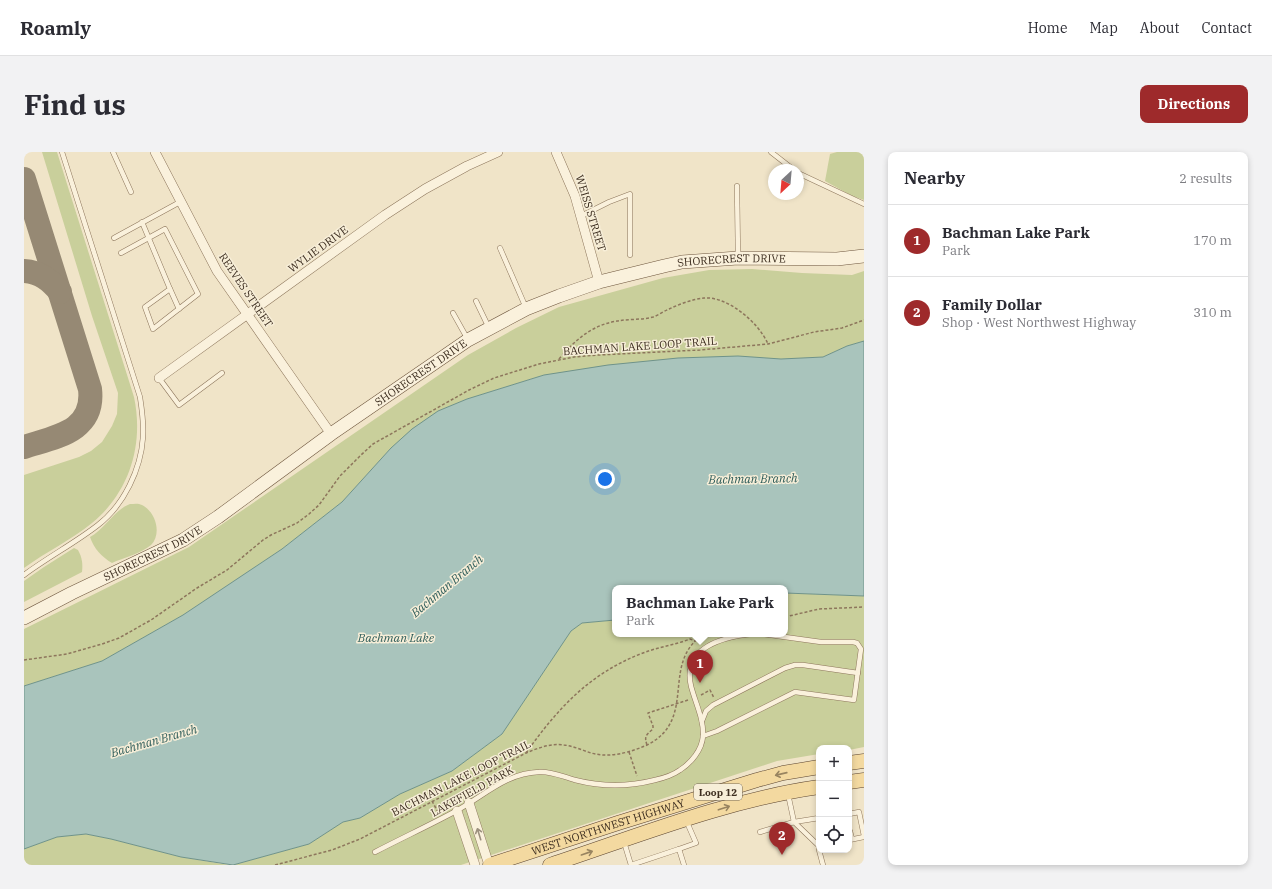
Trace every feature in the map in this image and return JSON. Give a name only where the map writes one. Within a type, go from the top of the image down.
[{"type":"main road","points":[[852,763],[864,761]]},
{"type":"main road","name":"WEST NORTHWEST HIGHWAY","points":[[490,865],[757,780],[783,773],[816,768]]},
{"type":"main road","points":[[686,820],[694,808],[728,795],[757,780]]},
{"type":"main road","points":[[852,782],[864,780]]},
{"type":"main road","name":"WEST NORTHWEST HIGHWAY","points":[[550,865],[735,804],[787,792],[816,787]]},
{"type":"street","name":"REEVES STREET","points":[[155,152],[217,271],[331,434]]},
{"type":"street","name":"WYLIE DRIVE","points":[[159,378],[385,215],[432,185],[467,166],[498,152]]},
{"type":"street","name":"WEISS STREET","points":[[556,152],[576,196],[599,282]]},
{"type":"street","name":"SHORECREST DRIVE","points":[[24,618],[72,593],[183,540],[218,517],[331,434],[468,340],[526,309],[599,282],[682,262],[738,258],[837,259],[864,256]]},
{"type":"street","points":[[469,803],[490,865]]},
{"type":"street","points":[[457,811],[475,865]]},
{"type":"lane","points":[[24,574],[98,525],[120,502],[135,472],[141,453],[143,437],[143,418],[140,397],[62,152]]},
{"type":"lane","points":[[113,152],[131,192]]},
{"type":"lane","points":[[771,152],[786,164]]},
{"type":"lane","points":[[804,176],[864,204]]},
{"type":"lane","points":[[737,186],[738,258]]},
{"type":"lane","points":[[581,216],[609,202],[630,194],[630,255]]},
{"type":"lane","points":[[114,238],[180,202]]},
{"type":"lane","points":[[142,222],[179,309]]},
{"type":"lane","points":[[120,253],[165,229],[198,294],[154,329],[145,307],[170,289]]},
{"type":"lane","points":[[500,248],[526,309]]},
{"type":"lane","points":[[476,301],[489,328]]},
{"type":"lane","points":[[453,313],[468,340]]},
{"type":"lane","points":[[159,378],[179,405],[222,373]]},
{"type":"lane","name":"LAKEFIELD PARK","points":[[375,852],[457,811],[502,782],[525,772],[542,772],[600,785],[622,786],[640,784],[680,771],[695,756],[702,744],[703,736],[702,721],[691,686],[690,673],[693,661],[707,646],[731,637]]},
{"type":"lane","points":[[703,736],[718,731],[795,692],[854,700],[862,649],[857,643],[821,642],[785,637]]},
{"type":"lane","points":[[702,721],[706,711],[716,703],[785,668],[795,665],[858,673]]},
{"type":"lane","points":[[787,792],[794,822],[816,845]]},
{"type":"lane","points":[[852,813],[859,812],[864,836],[852,839]]},
{"type":"lane","points":[[760,832],[794,822],[816,818]]},
{"type":"lane","points":[[623,841],[631,865],[696,844],[686,820]]},
{"type":"lane","points":[[679,849],[684,865]]},
{"type":"lane","points":[[820,853],[823,865]]},
{"type":"path","points":[[559,360],[576,340],[599,327],[616,321],[654,317],[669,309],[704,298],[717,300],[738,309],[759,328],[768,344]]},
{"type":"path","name":"BACHMAN LAKE LOOP TRAIL","points":[[24,660],[84,650],[119,638],[141,626],[197,588],[227,570],[267,537],[288,528],[309,514],[350,465],[373,444],[469,390],[494,378],[525,367],[559,360],[598,355],[700,350],[768,344],[814,332],[842,328],[864,320]]},
{"type":"path","points":[[788,616],[819,609],[864,607]]},
{"type":"path","name":"BACHMAN LAKE LOOP TRAIL","points":[[275,865],[345,846],[526,753],[539,748],[555,745],[572,747],[608,756],[629,752],[647,745],[656,740],[667,728],[676,712],[681,663],[686,652],[700,637]]},
{"type":"path","points":[[526,753],[556,714],[572,697],[589,683],[625,660],[644,652],[677,644],[690,639],[695,641]]},
{"type":"path","points":[[647,745],[645,738],[646,735],[653,729],[648,713],[695,698],[710,690],[716,703]]},
{"type":"path","points":[[629,752],[640,784]]},
{"type":"path","points":[[432,801],[441,819]]},
{"type":"green space","points":[[42,152],[57,152],[134,397],[137,415],[137,432],[131,466],[125,482],[105,511],[84,529],[24,568],[24,475],[79,457],[91,451],[102,442],[112,426],[117,414],[118,393],[92,316]]},
{"type":"green space","points":[[837,152],[864,152],[864,200],[852,196],[825,181],[830,154]]},
{"type":"green space","points":[[752,269],[852,275],[864,271],[864,341],[847,346],[823,357],[544,375],[467,399],[438,411],[391,448],[342,502],[282,549],[183,615],[102,661],[24,686],[24,629],[189,547],[468,355],[516,328],[559,307],[663,278],[709,270]]},
{"type":"green space","points":[[130,504],[138,504],[147,508],[156,524],[156,535],[151,545],[147,548],[112,563],[99,552],[90,537],[114,515]]},
{"type":"green space","points":[[74,548],[78,550],[80,555],[82,572],[24,602],[24,581]]},
{"type":"green space","points":[[788,593],[864,596],[864,747],[852,749],[852,745],[816,745],[816,754],[777,761],[461,865],[233,865],[309,844],[343,822],[360,818],[400,794],[452,771],[502,734],[571,631],[582,623],[612,620],[612,637],[788,637]]},
{"type":"green space","points":[[86,834],[181,857],[229,865],[24,865],[24,849],[57,837]]},
{"type":"water","name":"Bachman Lake","points":[[864,341],[864,596],[788,593],[788,585],[612,585],[612,620],[582,623],[571,631],[502,734],[452,771],[400,794],[360,818],[343,822],[309,844],[233,865],[181,857],[86,834],[57,837],[24,849],[24,686],[102,661],[183,615],[282,549],[342,502],[391,448],[412,429],[438,411],[467,399],[544,375],[608,365],[678,358],[738,356],[781,359],[823,357],[847,346]]},
{"type":"taxiway","points":[[24,179],[90,389],[90,403],[86,415],[79,424],[60,436],[24,447]]},
{"type":"taxiway","points":[[24,271],[35,273],[44,277],[60,292]]},
{"type":"place","name":"Bachman Lake Park","points":[[700,683]]},
{"type":"place","name":"Family Dollar","points":[[782,855]]},
{"type":"water label","name":"Bachman Branch","points":[[753,479]]},
{"type":"water label","name":"Bachman Branch","points":[[447,586]]},
{"type":"water label","name":"Bachman Branch","points":[[154,741]]}]
